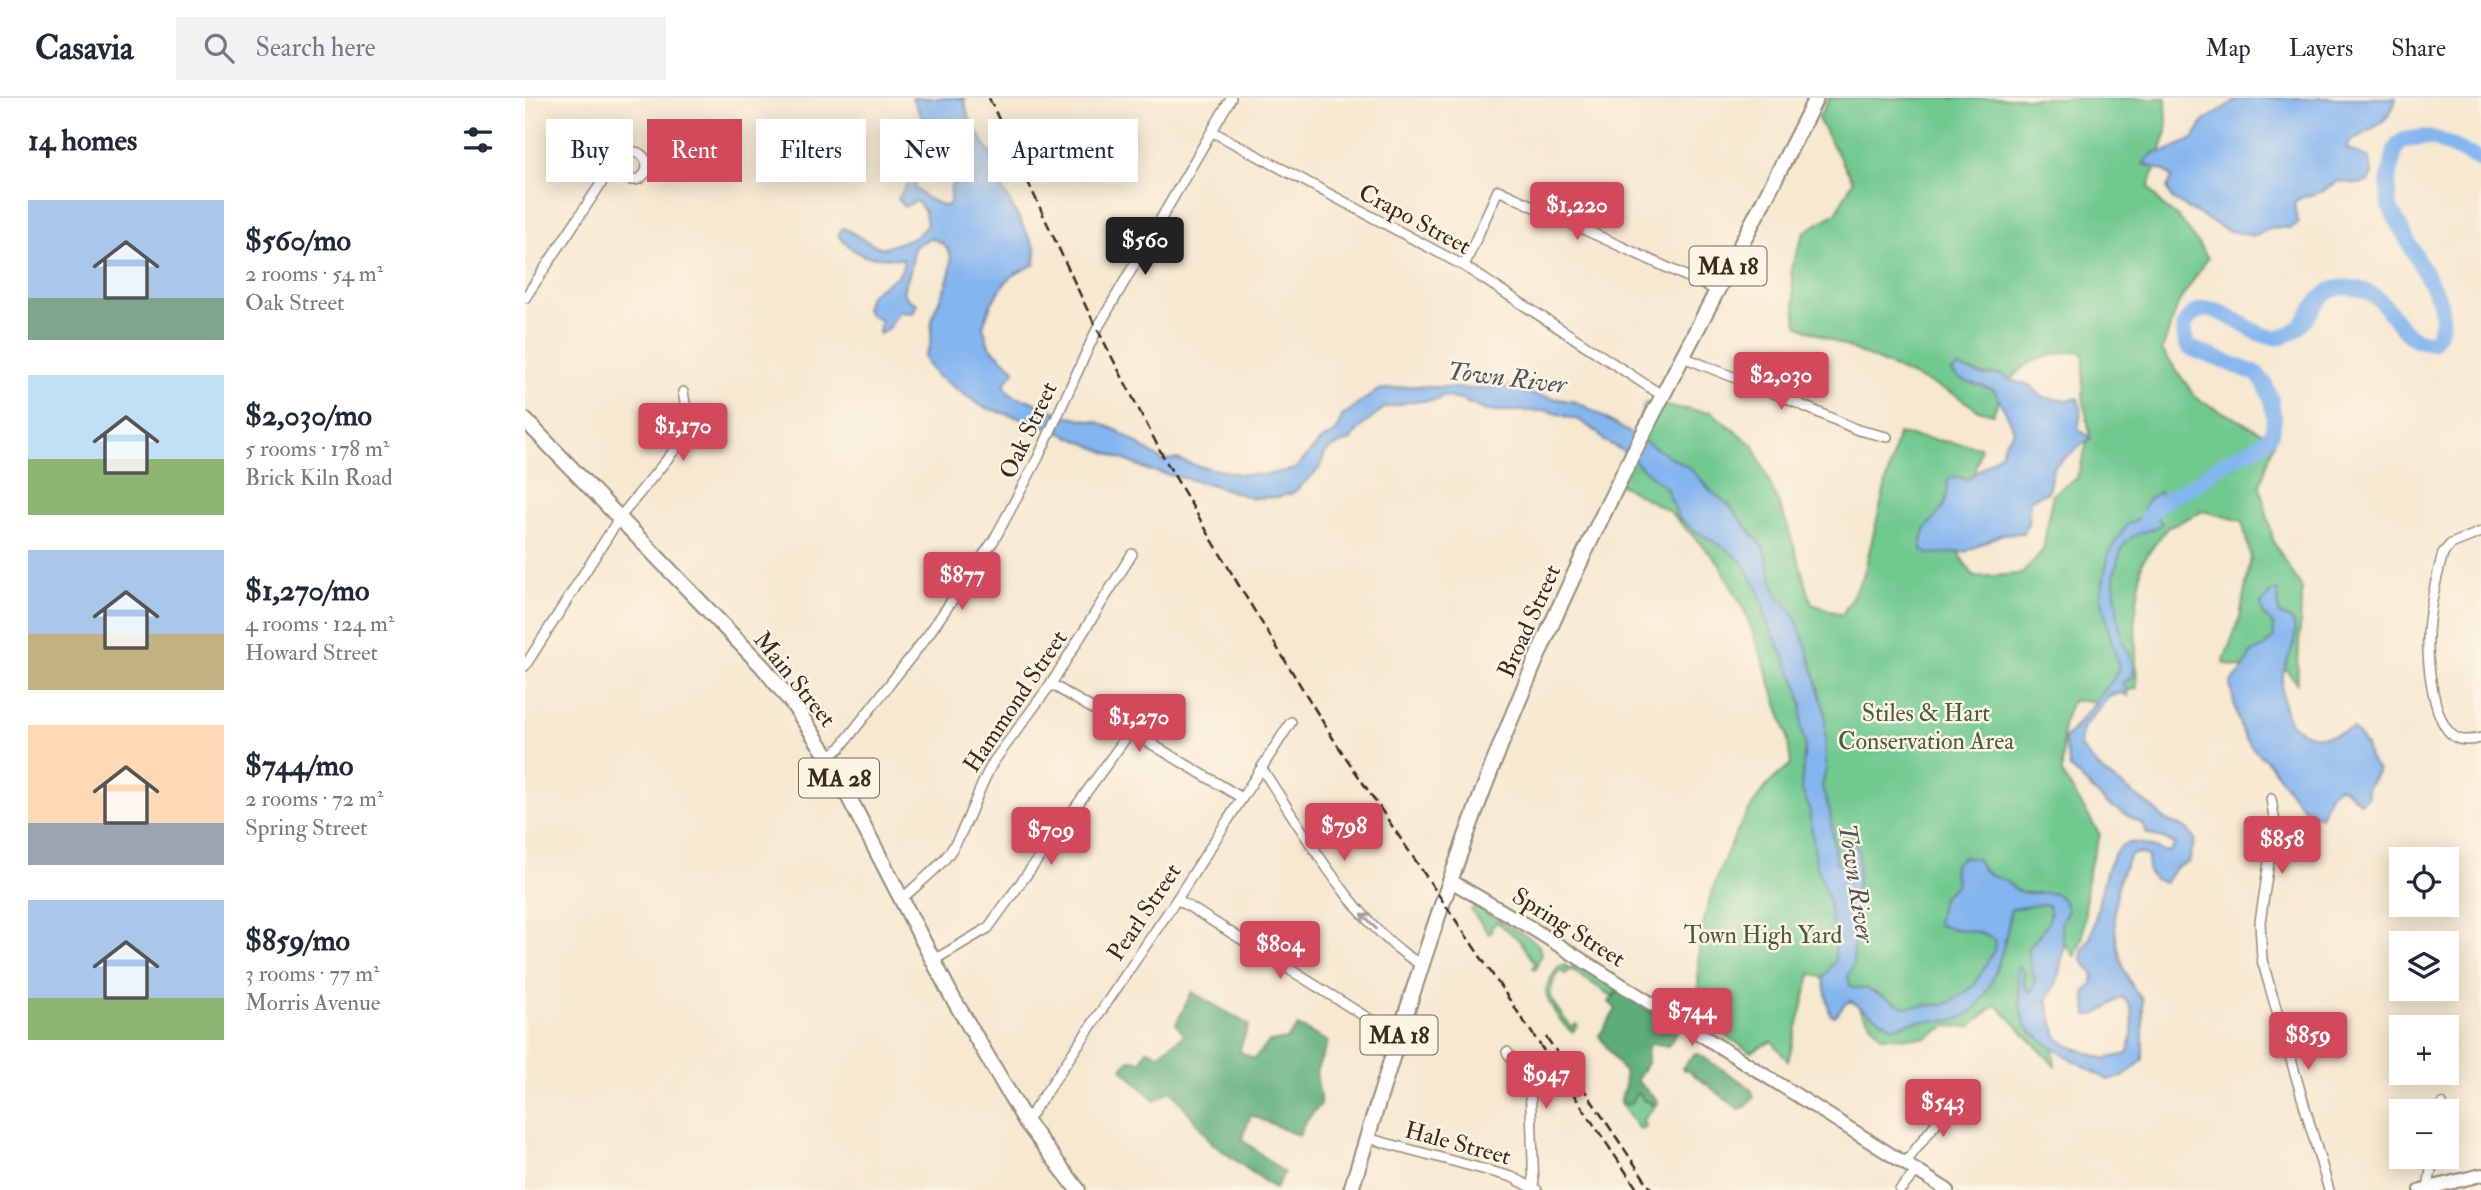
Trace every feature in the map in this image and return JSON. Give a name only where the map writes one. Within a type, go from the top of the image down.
[{"type":"main road","name":"Broad Street","points":[[1351,1190],[1422,965],[1491,768],[1528,677],[1626,466],[1816,98]]},
{"type":"main road","name":"Main Street","points":[[525,420],[763,667],[793,704],[828,757],[951,995],[1026,1122],[1077,1190]]},
{"type":"street","name":"Oak Street","points":[[828,757],[840,748],[920,645],[994,541],[1016,502],[1097,330],[1231,98]]},
{"type":"street","name":"Crapo Street","points":[[1213,132],[1464,266],[1663,396]]},
{"type":"street","points":[[525,298],[602,182]]},
{"type":"street","points":[[1464,266],[1498,190],[1716,290]]},
{"type":"street","points":[[1683,357],[1858,430],[1887,438]]},
{"type":"street","points":[[525,666],[619,517],[686,436],[688,419],[683,392]]},
{"type":"street","points":[[2481,532],[2451,544],[2443,553],[2428,635],[2432,682],[2442,722],[2457,738],[2481,738]]},
{"type":"street","name":"Hammond Street","points":[[902,899],[950,852],[962,831],[989,767],[1051,684],[1132,554]]},
{"type":"street","points":[[1051,684],[1242,799]]},
{"type":"street","name":"Pearl Street","points":[[1026,1122],[1177,899],[1291,722]]},
{"type":"street","points":[[934,960],[988,928],[1130,732]]},
{"type":"street","points":[[1262,769],[1364,916],[1390,941],[1422,965]]},
{"type":"street","points":[[2271,799],[2275,823],[2260,922],[2262,960],[2329,1190]]},
{"type":"street","name":"Spring Street","points":[[1451,881],[1533,929],[1947,1190]]},
{"type":"street","points":[[1177,899],[1398,1037]]},
{"type":"street","points":[[1507,1052],[1531,1083],[1535,1189]]},
{"type":"street","points":[[1905,1163],[1961,1096]]},
{"type":"street","name":"Hale Street","points":[[1367,1138],[1512,1177],[1535,1189]]},
{"type":"street","points":[[2430,1169],[2425,1189],[2481,1175]]},
{"type":"street","points":[[1900,1190],[1916,1172]]},
{"type":"green space","name":"Stiles & Hart Conservation Area","points":[[1829,98],[2166,98],[2167,131],[2149,187],[2161,204],[2181,220],[2208,258],[2179,302],[2162,350],[2197,399],[2275,439],[2260,486],[2274,543],[2302,588],[2297,683],[2268,648],[2243,668],[2223,663],[2240,617],[2251,558],[2242,521],[2203,511],[2167,528],[2142,562],[2135,618],[2137,688],[2096,701],[2072,701],[2063,725],[2062,773],[2100,835],[2088,872],[2083,936],[2075,957],[2062,939],[2045,976],[2055,1066],[1996,1004],[1970,1027],[1947,1026],[1926,1038],[1882,1037],[1845,984],[1811,974],[1788,1061],[1772,1041],[1751,1052],[1702,1020],[1698,977],[1699,949],[1703,924],[1719,873],[1729,848],[1754,804],[1770,783],[1791,764],[1787,735],[1763,660],[1744,610],[1719,563],[1670,512],[1616,482],[1645,403],[1710,411],[1754,446],[1787,524],[1812,604],[1842,615],[1863,577],[1898,434],[1981,447],[1967,499],[1950,540],[1974,577],[2022,574],[2043,550],[2053,493],[2077,478],[2090,433],[2083,397],[2084,356],[2080,351],[2049,356],[2025,366],[2007,385],[1993,414],[1978,410],[1954,394],[1797,325],[1791,268],[1804,232],[1836,213],[1853,181],[1818,119]]},
{"type":"green space","points":[[1476,907],[1539,946],[1541,954],[1536,969],[1533,968],[1535,963],[1518,939],[1497,922],[1491,927],[1489,934],[1471,910]]},
{"type":"green space","points":[[1576,964],[1618,991],[1612,996],[1570,969]]},
{"type":"green space","points":[[1565,965],[1570,969],[1566,974],[1559,971],[1551,988],[1551,995],[1555,1006],[1571,1027],[1576,1024],[1578,1026],[1572,1032],[1554,1011],[1547,992],[1549,981],[1559,966]]},
{"type":"green space","points":[[1618,991],[1676,1027],[1678,1031],[1668,1046],[1651,1043],[1648,1047],[1647,1063],[1637,1080],[1658,1102],[1654,1107],[1636,1093],[1631,1103],[1627,1105],[1620,1102],[1625,1085],[1624,1072],[1599,1036],[1616,1009],[1609,1002]]},
{"type":"green space","points":[[1192,992],[1249,1025],[1239,1051],[1254,1059],[1269,1042],[1287,1039],[1298,1026],[1328,1042],[1316,1072],[1321,1104],[1305,1122],[1299,1136],[1251,1115],[1242,1139],[1284,1173],[1275,1189],[1213,1144],[1171,1090],[1155,1101],[1122,1069],[1129,1060],[1141,1061],[1147,1050],[1159,1054],[1184,1035],[1176,1024]]},
{"type":"green space","points":[[1694,1054],[1751,1089],[1754,1097],[1747,1106],[1739,1109],[1689,1071],[1683,1070]]},
{"type":"green space","points":[[1636,1093],[1654,1107],[1642,1121],[1646,1126],[1642,1129],[1637,1127],[1620,1103],[1623,1104]]},
{"type":"water","points":[[912,98],[964,98],[970,119],[922,119]]},
{"type":"water","points":[[2239,98],[2396,98],[2384,120],[2348,143],[2347,149],[2370,158],[2372,174],[2368,182],[2358,184],[2337,181],[2323,191],[2303,197],[2294,206],[2299,223],[2291,228],[2273,227],[2254,236],[2226,230],[2172,199],[2167,188],[2172,177],[2165,171],[2143,164],[2153,153],[2166,151],[2193,139],[2204,121]]},
{"type":"water","points":[[974,126],[988,150],[988,182],[1000,182],[1036,250],[1035,264],[1013,275],[1004,284],[991,304],[983,326],[989,346],[1015,370],[1004,384],[1009,393],[1064,415],[1098,422],[1118,431],[1162,460],[1177,459],[1239,474],[1264,475],[1295,469],[1320,441],[1337,431],[1342,416],[1378,390],[1413,386],[1473,389],[1511,386],[1534,395],[1576,402],[1691,469],[1712,492],[1729,505],[1764,548],[1776,594],[1797,621],[1811,661],[1825,714],[1826,769],[1822,787],[1830,812],[1836,863],[1842,866],[1848,859],[1853,844],[1857,845],[1859,852],[1853,965],[1848,977],[1850,985],[1867,989],[1905,1007],[1946,1004],[1975,984],[1994,950],[1995,941],[1982,934],[1937,924],[1942,897],[1957,884],[1953,871],[1955,863],[1963,857],[1977,859],[1985,871],[2019,891],[2055,894],[2065,902],[2068,911],[2061,922],[2064,949],[2057,982],[2046,1001],[2058,1039],[2105,1059],[2127,1054],[2133,1023],[2130,1006],[2122,997],[2101,1012],[2087,1015],[2085,992],[2092,984],[2094,975],[2084,962],[2082,952],[2090,938],[2110,861],[2123,845],[2128,843],[2139,843],[2166,852],[2176,844],[2147,833],[2142,824],[2106,803],[2070,768],[2064,740],[2113,680],[2119,667],[2101,594],[2109,552],[2126,526],[2140,517],[2148,499],[2160,492],[2161,503],[2157,517],[2162,524],[2128,540],[2121,552],[2114,576],[2121,637],[2133,666],[2133,677],[2123,683],[2128,696],[2119,692],[2112,693],[2082,729],[2080,747],[2102,771],[2164,819],[2187,829],[2195,839],[2189,862],[2175,868],[2165,883],[2154,879],[2148,872],[2148,856],[2139,853],[2131,855],[2117,889],[2115,929],[2118,949],[2132,986],[2143,1000],[2143,1060],[2123,1077],[2108,1080],[2040,1039],[2026,1025],[2021,1010],[2017,971],[2018,967],[2024,971],[2026,987],[2029,992],[2033,990],[2035,980],[2027,950],[2048,923],[2050,911],[2048,905],[2043,904],[2011,909],[2002,952],[1990,985],[1973,1010],[1963,1017],[1947,1021],[1920,1021],[1893,1027],[1850,1001],[1835,1016],[1830,1014],[1823,978],[1835,961],[1835,939],[1828,899],[1816,863],[1809,808],[1801,788],[1805,744],[1797,683],[1767,622],[1759,591],[1744,564],[1728,550],[1679,518],[1666,488],[1620,449],[1604,441],[1597,432],[1579,420],[1548,411],[1486,411],[1461,400],[1441,396],[1438,400],[1409,402],[1384,408],[1361,427],[1351,440],[1325,453],[1319,469],[1293,493],[1278,497],[1252,498],[1213,485],[1148,470],[1040,424],[983,407],[937,376],[924,356],[930,345],[932,319],[950,271],[949,251],[942,243],[930,238],[914,247],[903,293],[917,304],[914,312],[909,314],[899,311],[888,329],[879,333],[881,320],[867,313],[867,303],[870,295],[898,275],[903,259],[864,256],[838,235],[843,228],[884,248],[916,237],[927,225],[925,212],[918,202],[904,207],[898,198],[908,183],[915,182],[915,188],[926,198],[946,207],[950,202],[951,186],[956,182],[974,182]]},
{"type":"water","points":[[1958,367],[1983,375],[2002,374],[2012,381],[2032,386],[2039,395],[2047,398],[2068,401],[2078,398],[2081,413],[2078,429],[2091,438],[2053,467],[2048,492],[2030,499],[2028,524],[2023,533],[2002,534],[1965,552],[1929,554],[1922,550],[1923,535],[1945,503],[1948,479],[1955,476],[1969,478],[2001,453],[2014,431],[1995,391],[1956,376],[1952,372]]},
{"type":"water","points":[[2278,591],[2279,614],[2292,620],[2295,634],[2282,680],[2283,700],[2291,724],[2314,736],[2353,729],[2366,745],[2369,758],[2378,770],[2367,789],[2368,797],[2360,803],[2347,790],[2339,787],[2330,794],[2321,817],[2312,814],[2297,802],[2268,762],[2248,742],[2239,722],[2230,684],[2242,671],[2251,653],[2263,648],[2274,637],[2273,625],[2263,614],[2261,604],[2272,592]]},
{"type":"waterway","name":"Town River","points":[[2147,517],[2161,503],[2197,483],[2225,462],[2262,444],[2272,432],[2274,418],[2265,384],[2257,374],[2188,347],[2184,328],[2187,320],[2200,311],[2210,310],[2267,336],[2278,337],[2291,333],[2300,326],[2321,298],[2330,291],[2342,288],[2358,289],[2370,293],[2380,301],[2410,336],[2419,341],[2432,342],[2439,333],[2442,322],[2439,299],[2389,206],[2388,182],[2395,151],[2404,140],[2425,137],[2436,139],[2481,160]]},
{"type":"railway","points":[[989,98],[1087,309],[1164,458],[1238,584],[1334,740],[1638,1190]]},
{"type":"railway","points":[[1546,1037],[1652,1190]]},
{"type":"park label","name":"Town High Yard","points":[[1763,935]]}]
